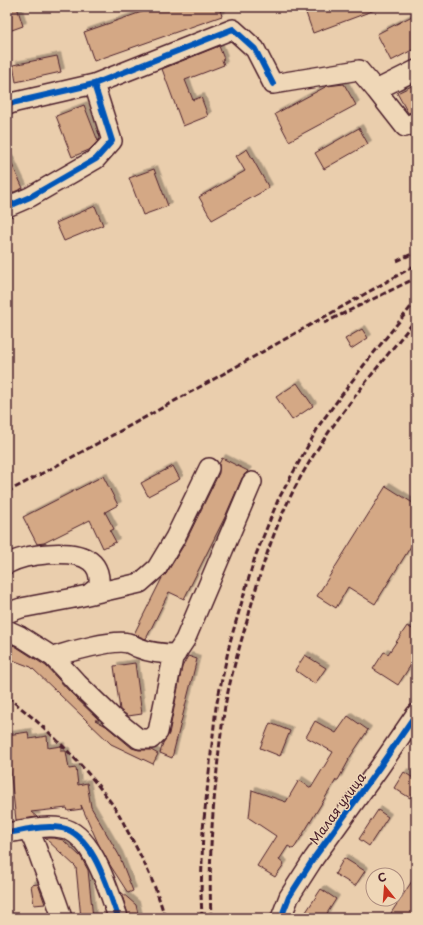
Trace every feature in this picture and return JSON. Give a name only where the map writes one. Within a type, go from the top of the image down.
[{"type":"street","points":[[7,105],[94,84],[233,29],[255,49],[273,84],[359,70],[406,127],[416,122]]},
{"type":"street","points":[[376,90],[416,70]]},
{"type":"street","points":[[7,207],[30,197],[96,159],[112,141],[94,84]]},
{"type":"street","points":[[7,613],[21,608],[140,583],[157,568],[175,538],[209,468]]},
{"type":"street","points":[[7,630],[20,636],[53,657],[112,717],[139,739],[151,740],[158,732],[173,658],[185,640],[252,482]]},
{"type":"street","points":[[7,564],[13,561],[35,556],[66,553],[83,557],[91,561],[98,570],[100,579],[99,586],[88,595]]},
{"type":"street","points":[[53,657],[68,652],[105,644],[127,643],[155,653],[176,654]]},
{"type":"street","name":"Малая улица","points":[[281,918],[289,897],[310,865],[416,714]]},
{"type":"street","points":[[7,833],[47,827],[64,828],[74,832],[92,852],[101,871],[118,918]]},
{"type":"street","points":[[27,829],[34,840],[62,918]]},
{"type":"building","points":[[7,7],[17,7],[23,26],[9,31],[7,24]]},
{"type":"building","points":[[156,7],[219,7],[222,16],[94,61],[84,32]]},
{"type":"building","points":[[304,7],[380,7],[380,8],[313,33]]},
{"type":"building","points":[[416,14],[416,48],[391,61],[377,34]]},
{"type":"building","points":[[219,46],[224,59],[222,60],[224,65],[185,80],[193,100],[201,97],[208,116],[183,126],[162,69]]},
{"type":"building","points":[[57,56],[61,72],[16,82],[13,65]]},
{"type":"building","points":[[344,84],[356,105],[289,141],[275,114],[327,86]]},
{"type":"building","points":[[416,84],[416,111],[408,113],[397,93]]},
{"type":"building","points":[[84,105],[98,141],[89,150],[72,157],[56,116]]},
{"type":"building","points":[[359,128],[368,144],[324,169],[315,153]]},
{"type":"building","points":[[247,149],[269,188],[212,220],[199,197],[245,171],[236,156]]},
{"type":"building","points":[[7,154],[23,188],[7,195]]},
{"type":"building","points":[[154,169],[168,206],[143,215],[129,178]]},
{"type":"building","points":[[95,206],[103,225],[64,241],[56,223]]},
{"type":"building","points":[[362,329],[368,338],[351,349],[345,339]]},
{"type":"building","points":[[297,383],[313,406],[292,420],[276,397]]},
{"type":"building","points":[[222,458],[248,471],[242,478],[225,517],[184,599],[169,592],[146,639],[134,634],[162,578],[185,543],[219,473],[219,464]]},
{"type":"building","points":[[173,466],[180,479],[148,496],[141,483]]},
{"type":"building","points":[[103,476],[118,505],[105,512],[114,529],[110,531],[116,542],[103,548],[90,520],[44,543],[37,544],[23,517]]},
{"type":"building","points":[[386,486],[416,505],[416,538],[375,604],[348,587],[336,608],[317,596]]},
{"type":"building","points":[[407,626],[416,631],[416,657],[398,685],[373,669],[384,652],[388,654]]},
{"type":"building","points":[[7,643],[15,646],[46,666],[99,720],[95,720],[106,726],[132,748],[139,750],[151,750],[158,754],[153,764],[111,744],[31,667],[7,658]]},
{"type":"building","points":[[305,655],[326,668],[315,684],[295,670]]},
{"type":"building","points":[[188,656],[197,659],[172,758],[160,753],[163,743],[169,734],[182,667]]},
{"type":"building","points":[[135,663],[142,714],[128,716],[120,710],[114,666]]},
{"type":"building","points":[[348,716],[368,730],[295,847],[293,849],[288,846],[279,860],[284,864],[275,877],[257,866],[276,836],[249,818],[252,790],[286,802],[299,780],[311,788],[333,752],[306,737],[315,721],[336,733]]},
{"type":"building","points":[[270,723],[290,731],[280,756],[260,748]]},
{"type":"building","points":[[28,732],[29,739],[47,736],[48,748],[61,746],[61,751],[66,751],[69,769],[76,768],[78,785],[87,783],[91,807],[119,855],[133,891],[128,893],[110,865],[98,843],[81,805],[82,809],[68,811],[67,808],[31,812],[37,817],[16,820],[7,751],[7,735]]},
{"type":"building","points":[[404,772],[416,780],[416,789],[410,798],[394,788]]},
{"type":"building","points":[[378,810],[388,817],[369,846],[359,839]]},
{"type":"building","points":[[45,838],[63,840],[81,857],[88,870],[93,918],[81,918],[76,867]]},
{"type":"building","points":[[344,858],[365,871],[355,886],[335,874]]},
{"type":"building","points":[[416,875],[416,912],[412,918],[398,918],[391,913],[395,907],[405,907],[405,892]]},
{"type":"building","points":[[38,884],[45,904],[34,905],[31,885]]},
{"type":"building","points":[[321,889],[336,899],[324,918],[302,918]]},
{"type":"building","points":[[121,892],[136,905],[139,918],[129,918]]},
{"type":"railway","points":[[397,261],[416,252]]},
{"type":"railway","points":[[7,492],[161,408],[416,265]]},
{"type":"railway","points":[[324,323],[416,278]]},
{"type":"railway","points":[[202,918],[201,894],[203,829],[216,707],[230,642],[255,557],[278,500],[320,424],[364,365],[410,308],[416,303]]},
{"type":"railway","points":[[211,918],[210,867],[214,798],[227,694],[264,562],[283,512],[299,480],[325,438],[354,397],[416,319]]},
{"type":"railway","points":[[7,697],[37,721],[65,748],[92,778],[115,808],[149,874],[165,918]]},
{"type":"cycle path","points":[[7,105],[94,84],[233,29],[255,49],[273,84]]},
{"type":"cycle path","points":[[7,207],[30,197],[96,159],[112,141],[94,84]]},
{"type":"cycle path","points":[[281,918],[289,897],[314,858],[416,714]]},
{"type":"cycle path","points":[[7,833],[48,827],[62,828],[73,832],[82,840],[90,851],[104,877],[118,918]]}]
